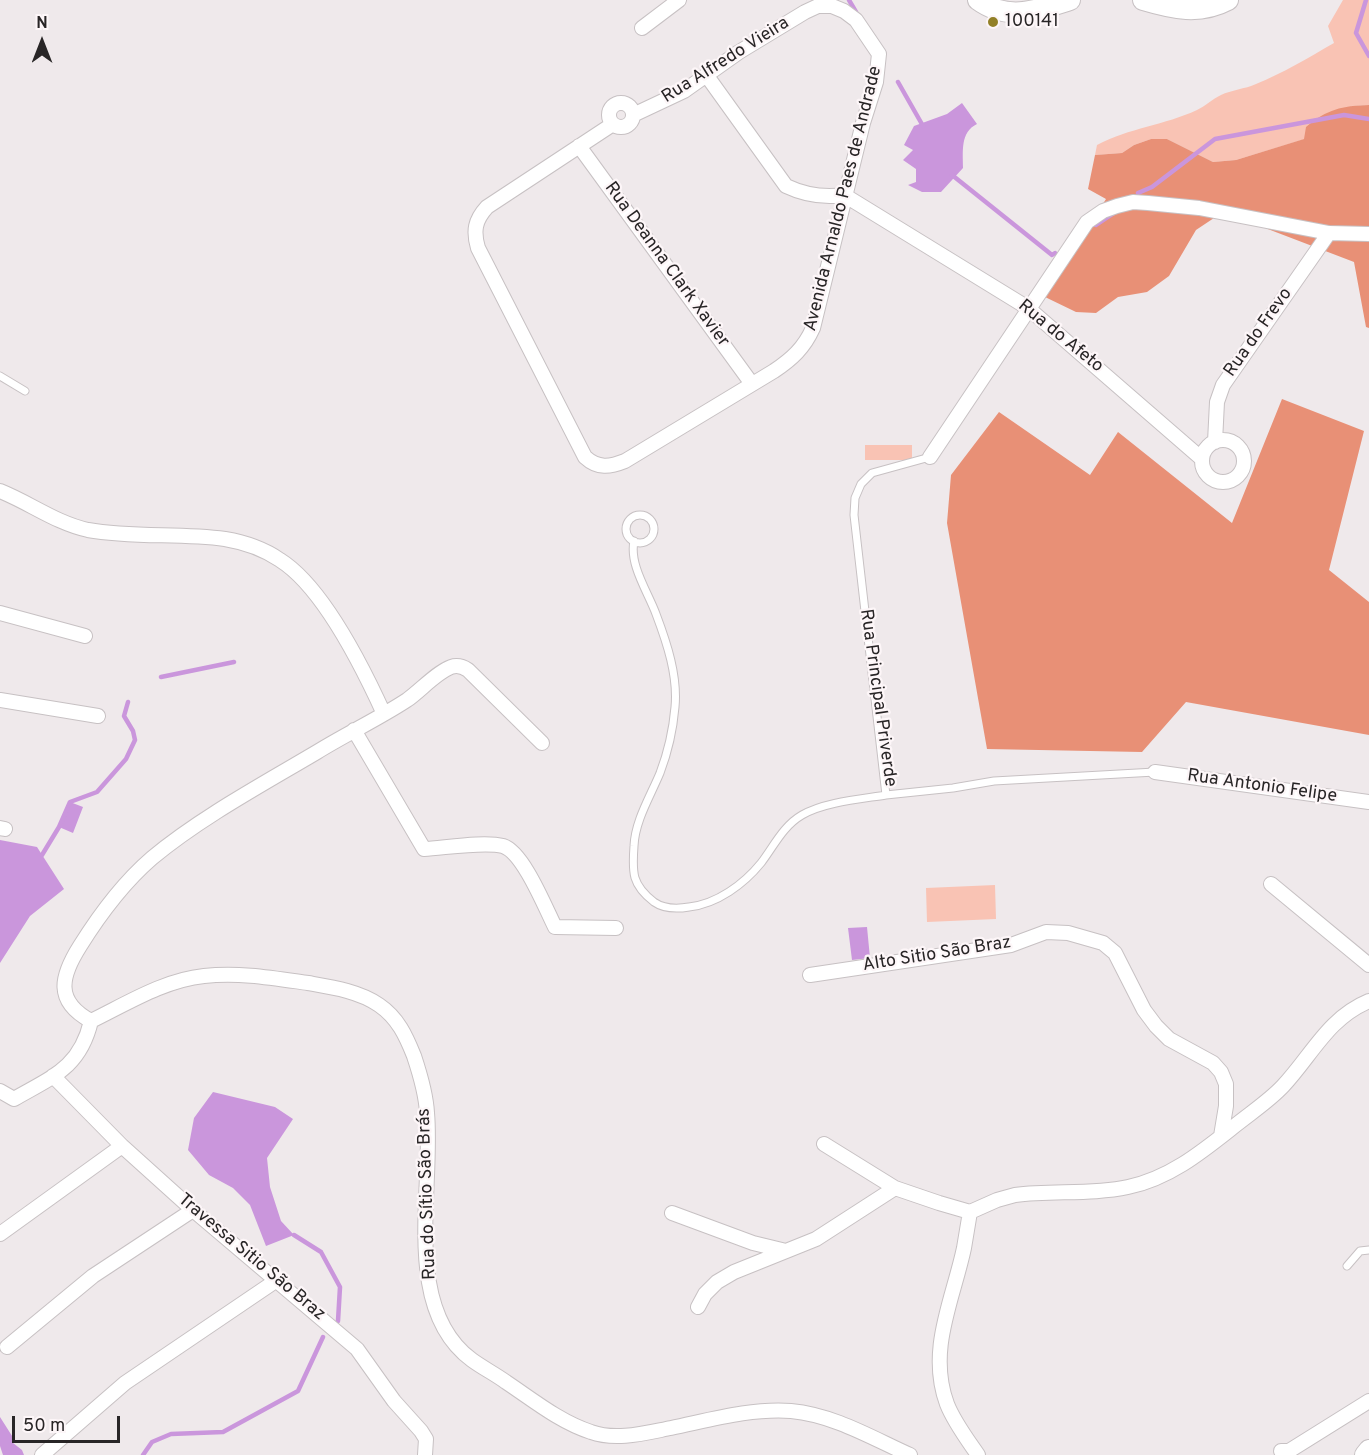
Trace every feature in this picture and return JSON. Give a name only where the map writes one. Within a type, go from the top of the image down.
[{"type":"street","points":[[642,28],[679,0]]},
{"type":"street","points":[[978,0],[990,8],[1015,14],[1070,0]]},
{"type":"street","points":[[1143,0],[1182,9],[1201,10],[1217,6],[1228,0]]},
{"type":"street","name":"Rua Alfredo Vieira","points":[[633,115],[664,102],[739,52],[818,6],[832,6],[856,20],[879,54]]},
{"type":"street","name":"Avenida Arnaldo Paes de Andrade","points":[[579,146],[488,207],[479,215],[474,235],[477,248],[585,457],[591,462],[607,466],[625,461],[752,384],[793,358],[806,344],[813,328],[844,195],[876,82],[879,54]]},
{"type":"street","points":[[706,76],[786,186],[814,196],[844,195]]},
{"type":"street","points":[[579,146],[613,124],[624,127],[631,122],[633,115],[628,105],[617,104],[611,109],[609,112],[613,124]]},
{"type":"street","name":"Rua Deanna Clark Xavier","points":[[579,146],[752,384]]},
{"type":"street","name":"Rua do Afeto","points":[[844,195],[1028,308],[1202,459],[1205,472],[1216,481],[1230,481],[1241,473],[1244,460],[1239,448],[1228,441],[1215,442]]},
{"type":"street","points":[[930,457],[1087,222],[1103,211],[1133,202],[1169,204],[1329,232],[1369,234]]},
{"type":"street","name":"Rua do Frevo","points":[[1215,442],[1218,402],[1223,385],[1329,232]]},
{"type":"street","points":[[1202,459],[1209,446],[1215,442]]},
{"type":"street","points":[[0,491],[67,524],[87,530],[114,534],[225,539],[260,549],[281,560],[299,575],[343,636],[362,667],[384,714]]},
{"type":"street","points":[[0,613],[85,636]]},
{"type":"street","points":[[0,1091],[14,1099],[53,1076],[75,1059],[83,1047],[91,1021],[72,1007],[66,995],[64,981],[67,968],[99,915],[151,859],[176,840],[288,769],[413,696],[447,669],[458,666],[468,670],[542,743]]},
{"type":"street","points":[[0,700],[98,717]]},
{"type":"street","points":[[354,730],[424,849],[502,846],[518,857],[555,927],[616,928]]},
{"type":"street","name":"Rua Antonio Felipe","points":[[1155,772],[1369,802]]},
{"type":"street","points":[[1271,884],[1369,965]]},
{"type":"street","name":"Alto Sitio São Braz","points":[[810,975],[1011,945],[1046,932],[1068,933],[1102,943],[1115,953],[1144,1010],[1156,1026],[1169,1039],[1213,1063],[1221,1072],[1226,1084],[1226,1106],[1221,1136]]},
{"type":"street","name":"Rua do Sítio São Brás","points":[[91,1021],[177,982],[202,976],[232,974],[323,985],[355,993],[377,1003],[396,1019],[409,1043],[423,1088],[428,1113],[426,1250],[431,1298],[448,1335],[470,1359],[538,1404],[591,1432],[627,1435],[729,1416],[767,1411],[791,1411],[843,1424],[910,1455]]},
{"type":"street","points":[[824,1144],[895,1188],[970,1212],[1015,1195],[1116,1189],[1155,1180],[1181,1166],[1282,1087],[1334,1023],[1355,1007],[1369,1001]]},
{"type":"street","name":"Travessa Sitio São Braz","points":[[53,1076],[122,1146],[193,1210],[357,1349],[393,1401],[421,1431],[426,1439],[425,1455]]},
{"type":"street","points":[[0,1234],[122,1146]]},
{"type":"street","points":[[698,1307],[705,1294],[717,1282],[734,1272],[816,1239],[895,1188]]},
{"type":"street","points":[[7,1347],[93,1276],[193,1210]]},
{"type":"street","points":[[970,1212],[964,1249],[945,1314],[939,1351],[939,1376],[948,1405],[978,1455]]},
{"type":"street","points":[[672,1213],[753,1243],[786,1251]]},
{"type":"street","points":[[42,1455],[124,1383],[277,1280]]},
{"type":"street","points":[[1281,1451],[1289,1450],[1369,1401]]},
{"type":"street","points":[[1365,1455],[1369,1450]]},
{"type":"lane","points":[[0,376],[25,391]]},
{"type":"lane","name":"Rua Principal Priverde","points":[[930,457],[872,473],[861,484],[855,498],[854,515],[886,795],[994,781],[1155,772]]},
{"type":"lane","points":[[635,516],[648,518],[653,525],[650,538],[642,543],[634,541],[627,535],[628,522],[635,516]]},
{"type":"lane","points":[[634,541],[633,557],[657,614],[674,675],[675,704],[672,736],[661,771],[640,819],[634,843],[633,872],[641,891],[659,905],[675,909],[697,907],[716,900],[736,887],[759,865],[788,825],[804,814],[833,805],[886,795]]},
{"type":"lane","points":[[1347,1266],[1360,1251],[1369,1250]]},
{"type":"shaded area","points":[[1343,0],[1369,0],[1369,105],[1352,106],[1305,139],[1236,160],[1213,162],[1167,139],[1151,139],[1134,145],[1122,153],[1095,155],[1097,145],[1109,139],[1197,110],[1221,95],[1252,86],[1276,75],[1334,43],[1328,26]]},
{"type":"shaded area","points":[[962,103],[977,124],[965,137],[963,168],[941,192],[922,192],[908,185],[916,182],[916,169],[903,160],[913,150],[904,145],[914,126],[947,114]]},
{"type":"shaded area","points":[[1369,105],[1369,328],[1366,327],[1354,262],[1239,218],[1220,214],[1196,230],[1169,276],[1147,292],[1118,297],[1096,313],[1076,312],[1045,297],[1106,199],[1088,189],[1095,155],[1122,153],[1134,145],[1151,139],[1167,139],[1213,162],[1236,160],[1304,139],[1306,127],[1328,112],[1350,106]]},
{"type":"shaded area","points":[[1282,399],[1364,431],[1329,570],[1369,602],[1369,735],[1186,702],[1142,752],[987,749],[947,523],[951,475],[999,412],[1090,475],[1118,432],[1232,523]]},
{"type":"shaded area","points":[[865,445],[912,445],[912,460],[865,460]]},
{"type":"shaded area","points":[[70,802],[83,807],[73,833],[59,827]]},
{"type":"shaded area","points":[[0,840],[37,847],[64,889],[30,916],[0,963]]},
{"type":"shaded area","points":[[995,885],[996,919],[927,922],[926,888]]},
{"type":"shaded area","points":[[867,927],[870,958],[852,960],[848,928]]},
{"type":"shaded area","points":[[213,1092],[275,1107],[293,1119],[267,1158],[270,1187],[281,1221],[294,1235],[266,1246],[250,1205],[233,1188],[209,1175],[188,1150],[194,1118]]},
{"type":"shaded area","points":[[0,1417],[14,1439],[13,1443],[22,1450],[24,1455],[3,1455],[0,1446]]},
{"type":"waterway","points":[[849,0],[856,12]]},
{"type":"waterway","points":[[1366,0],[1356,33],[1369,56]]},
{"type":"waterway","points":[[898,82],[923,126]]},
{"type":"waterway","points":[[1138,193],[1152,187],[1215,139],[1344,115],[1369,119]]},
{"type":"waterway","points":[[952,175],[1052,255],[1055,253]]},
{"type":"waterway","points":[[1096,225],[1114,213]]},
{"type":"waterway","points":[[161,677],[234,662]]},
{"type":"waterway","points":[[42,855],[59,827],[70,802],[97,792],[126,759],[135,740],[133,731],[124,716],[128,702]]},
{"type":"waterway","points":[[294,1235],[321,1252],[340,1287],[338,1321]]},
{"type":"waterway","points":[[143,1455],[152,1442],[171,1434],[223,1432],[298,1391],[323,1337]]},
{"type":"place","name":"100141","points":[[993,22]]}]
